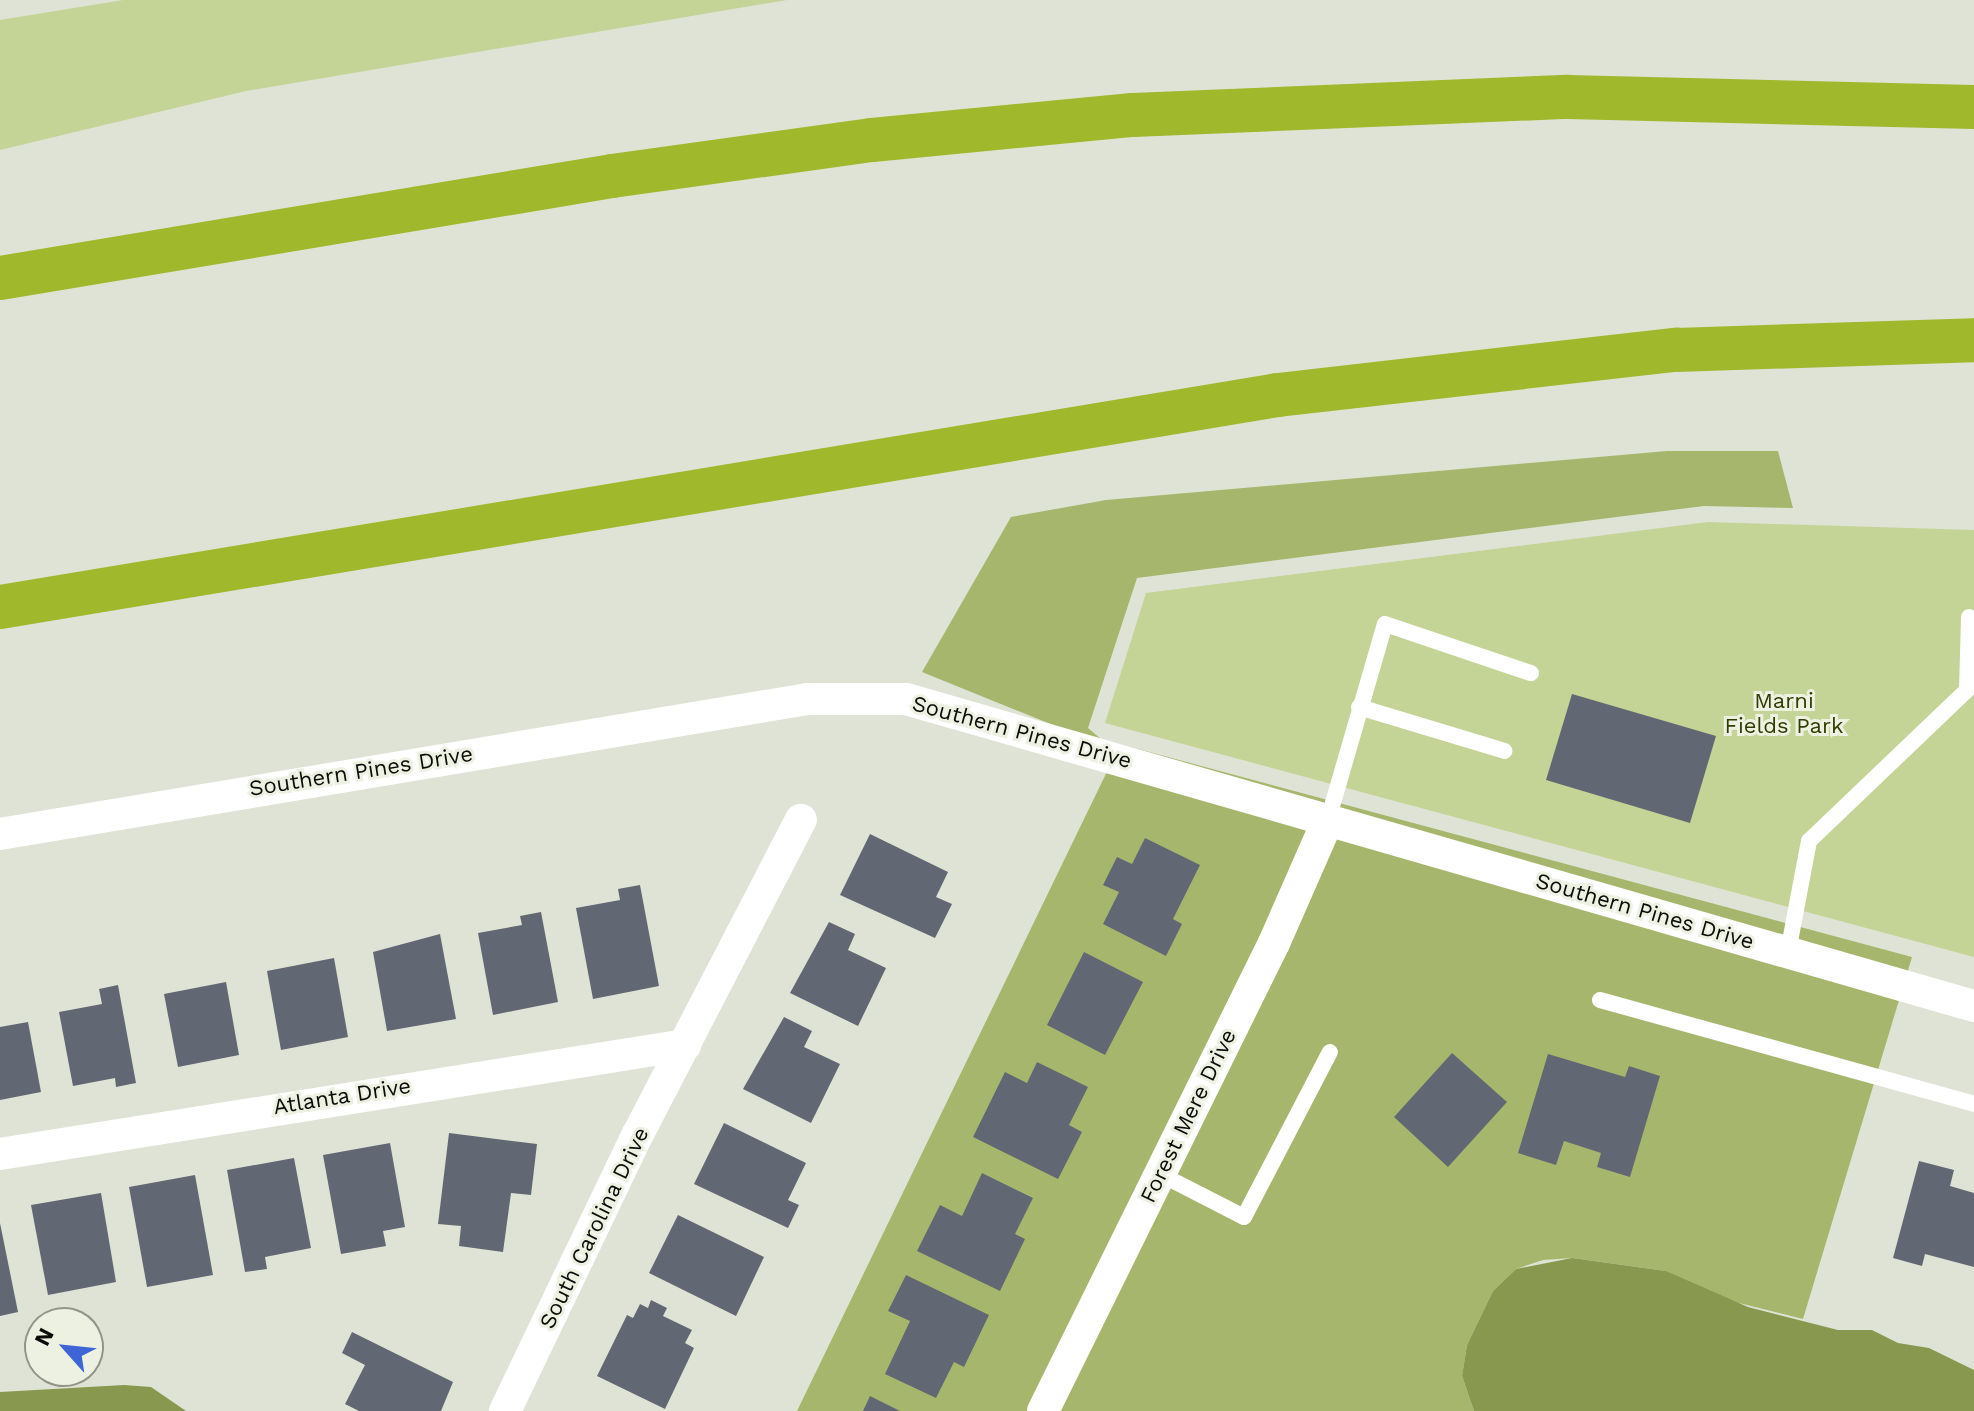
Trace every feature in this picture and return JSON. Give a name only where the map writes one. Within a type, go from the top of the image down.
[{"type":"highway","points":[[0,278],[627,174],[1133,115],[1568,97],[1974,107]]},
{"type":"highway","points":[[0,607],[1278,395],[1676,350],[1974,340]]},
{"type":"street","name":"Southern Pines Drive","points":[[0,834],[289,782],[857,696],[953,710],[1974,1006]]},
{"type":"street","points":[[685,1045],[801,820]]},
{"type":"street","name":"Forest Mere Drive","points":[[1043,1411],[1160,1174],[1328,820]]},
{"type":"street","name":"Atlanta Drive","points":[[0,1154],[685,1045]]},
{"type":"street","name":"South Carolina Drive","points":[[505,1411],[685,1045]]},
{"type":"lane","points":[[1788,952],[1809,841],[1967,690],[1969,617]]},
{"type":"lane","points":[[1328,820],[1385,624],[1531,673]]},
{"type":"lane","points":[[1359,707],[1505,751]]},
{"type":"lane","points":[[1600,1000],[1974,1104]]},
{"type":"lane","points":[[1160,1174],[1244,1217],[1330,1052]]},
{"type":"green space","points":[[123,0],[787,0],[246,91],[0,150],[0,20]]},
{"type":"green space","name":"Marni Fields Park","points":[[1708,522],[1974,530],[1974,957],[1105,723],[1146,593]]},
{"type":"shaded area","points":[[1667,451],[1778,451],[1793,508],[1704,506],[1137,578],[1088,728],[1101,739],[1912,957],[1803,1319],[1719,1298],[1666,1271],[1572,1258],[1543,1260],[1516,1269],[1493,1291],[1467,1345],[1462,1376],[1474,1411],[797,1411],[1117,751],[922,672],[1011,517],[1106,500]]},
{"type":"shaded area","points":[[1572,1258],[1666,1271],[1748,1307],[1838,1330],[1872,1330],[1898,1343],[1929,1348],[1974,1370],[1974,1411],[1474,1411],[1462,1376],[1467,1345],[1493,1291],[1516,1269]]},
{"type":"shaded area","points":[[104,1386],[151,1387],[186,1411],[0,1411],[0,1392]]},
{"type":"building","points":[[1572,694],[1716,736],[1690,823],[1546,780]]},
{"type":"building","points":[[870,834],[948,872],[936,897],[952,904],[935,938],[840,895]]},
{"type":"building","points":[[1145,838],[1200,865],[1173,919],[1182,924],[1166,956],[1103,924],[1119,892],[1103,885],[1117,857],[1132,864]]},
{"type":"building","points":[[640,885],[659,986],[593,999],[576,908],[620,900],[618,889]]},
{"type":"building","points":[[541,912],[558,1002],[493,1015],[478,933],[522,925],[520,916]]},
{"type":"building","points":[[829,922],[855,934],[848,950],[886,968],[858,1026],[790,993]]},
{"type":"building","points":[[440,934],[456,1019],[387,1031],[373,952]]},
{"type":"building","points":[[1084,952],[1143,982],[1105,1055],[1047,1025]]},
{"type":"building","points":[[334,958],[348,1037],[281,1050],[267,971]]},
{"type":"building","points":[[226,982],[239,1055],[178,1067],[164,994]]},
{"type":"building","points":[[118,985],[136,1083],[116,1087],[115,1078],[73,1086],[59,1012],[102,1004],[99,989]]},
{"type":"building","points":[[784,1017],[812,1031],[804,1047],[840,1064],[811,1123],[743,1089]]},
{"type":"building","points":[[28,1022],[41,1092],[0,1100],[0,1027]]},
{"type":"building","points":[[1452,1053],[1507,1102],[1448,1167],[1394,1117]]},
{"type":"building","points":[[1548,1054],[1625,1077],[1629,1066],[1660,1076],[1630,1177],[1597,1167],[1601,1153],[1564,1141],[1556,1165],[1518,1153]]},
{"type":"building","points":[[1037,1062],[1088,1087],[1069,1125],[1082,1132],[1058,1179],[973,1137],[1005,1072],[1027,1083]]},
{"type":"building","points":[[724,1123],[806,1163],[788,1200],[799,1205],[788,1228],[694,1184]]},
{"type":"building","points":[[449,1133],[537,1144],[531,1195],[511,1193],[503,1252],[459,1246],[461,1226],[438,1224]]},
{"type":"building","points":[[390,1143],[405,1227],[383,1231],[386,1246],[341,1254],[323,1155]]},
{"type":"building","points":[[294,1158],[311,1248],[265,1257],[267,1269],[245,1272],[227,1170]]},
{"type":"building","points":[[1919,1161],[1954,1170],[1950,1186],[1974,1193],[1974,1267],[1925,1254],[1922,1266],[1893,1258]]},
{"type":"building","points":[[982,1173],[1033,1198],[1015,1234],[1025,1239],[1000,1291],[917,1251],[940,1205],[962,1216]]},
{"type":"building","points":[[195,1175],[213,1275],[147,1287],[129,1187]]},
{"type":"building","points":[[101,1193],[116,1282],[48,1295],[31,1205]]},
{"type":"building","points":[[678,1215],[764,1257],[736,1316],[649,1273]]},
{"type":"building","points":[[0,1223],[18,1312],[0,1316]]},
{"type":"building","points":[[906,1275],[989,1315],[964,1367],[954,1362],[936,1398],[885,1374],[910,1321],[888,1311]]},
{"type":"building","points":[[651,1300],[667,1308],[663,1316],[692,1330],[685,1343],[694,1348],[665,1409],[597,1376],[627,1315],[633,1318],[640,1304],[648,1308]]},
{"type":"building","points":[[352,1332],[453,1382],[441,1411],[359,1411],[345,1404],[365,1365],[342,1353]]},
{"type":"building","points":[[870,1396],[900,1411],[863,1411]]}]
